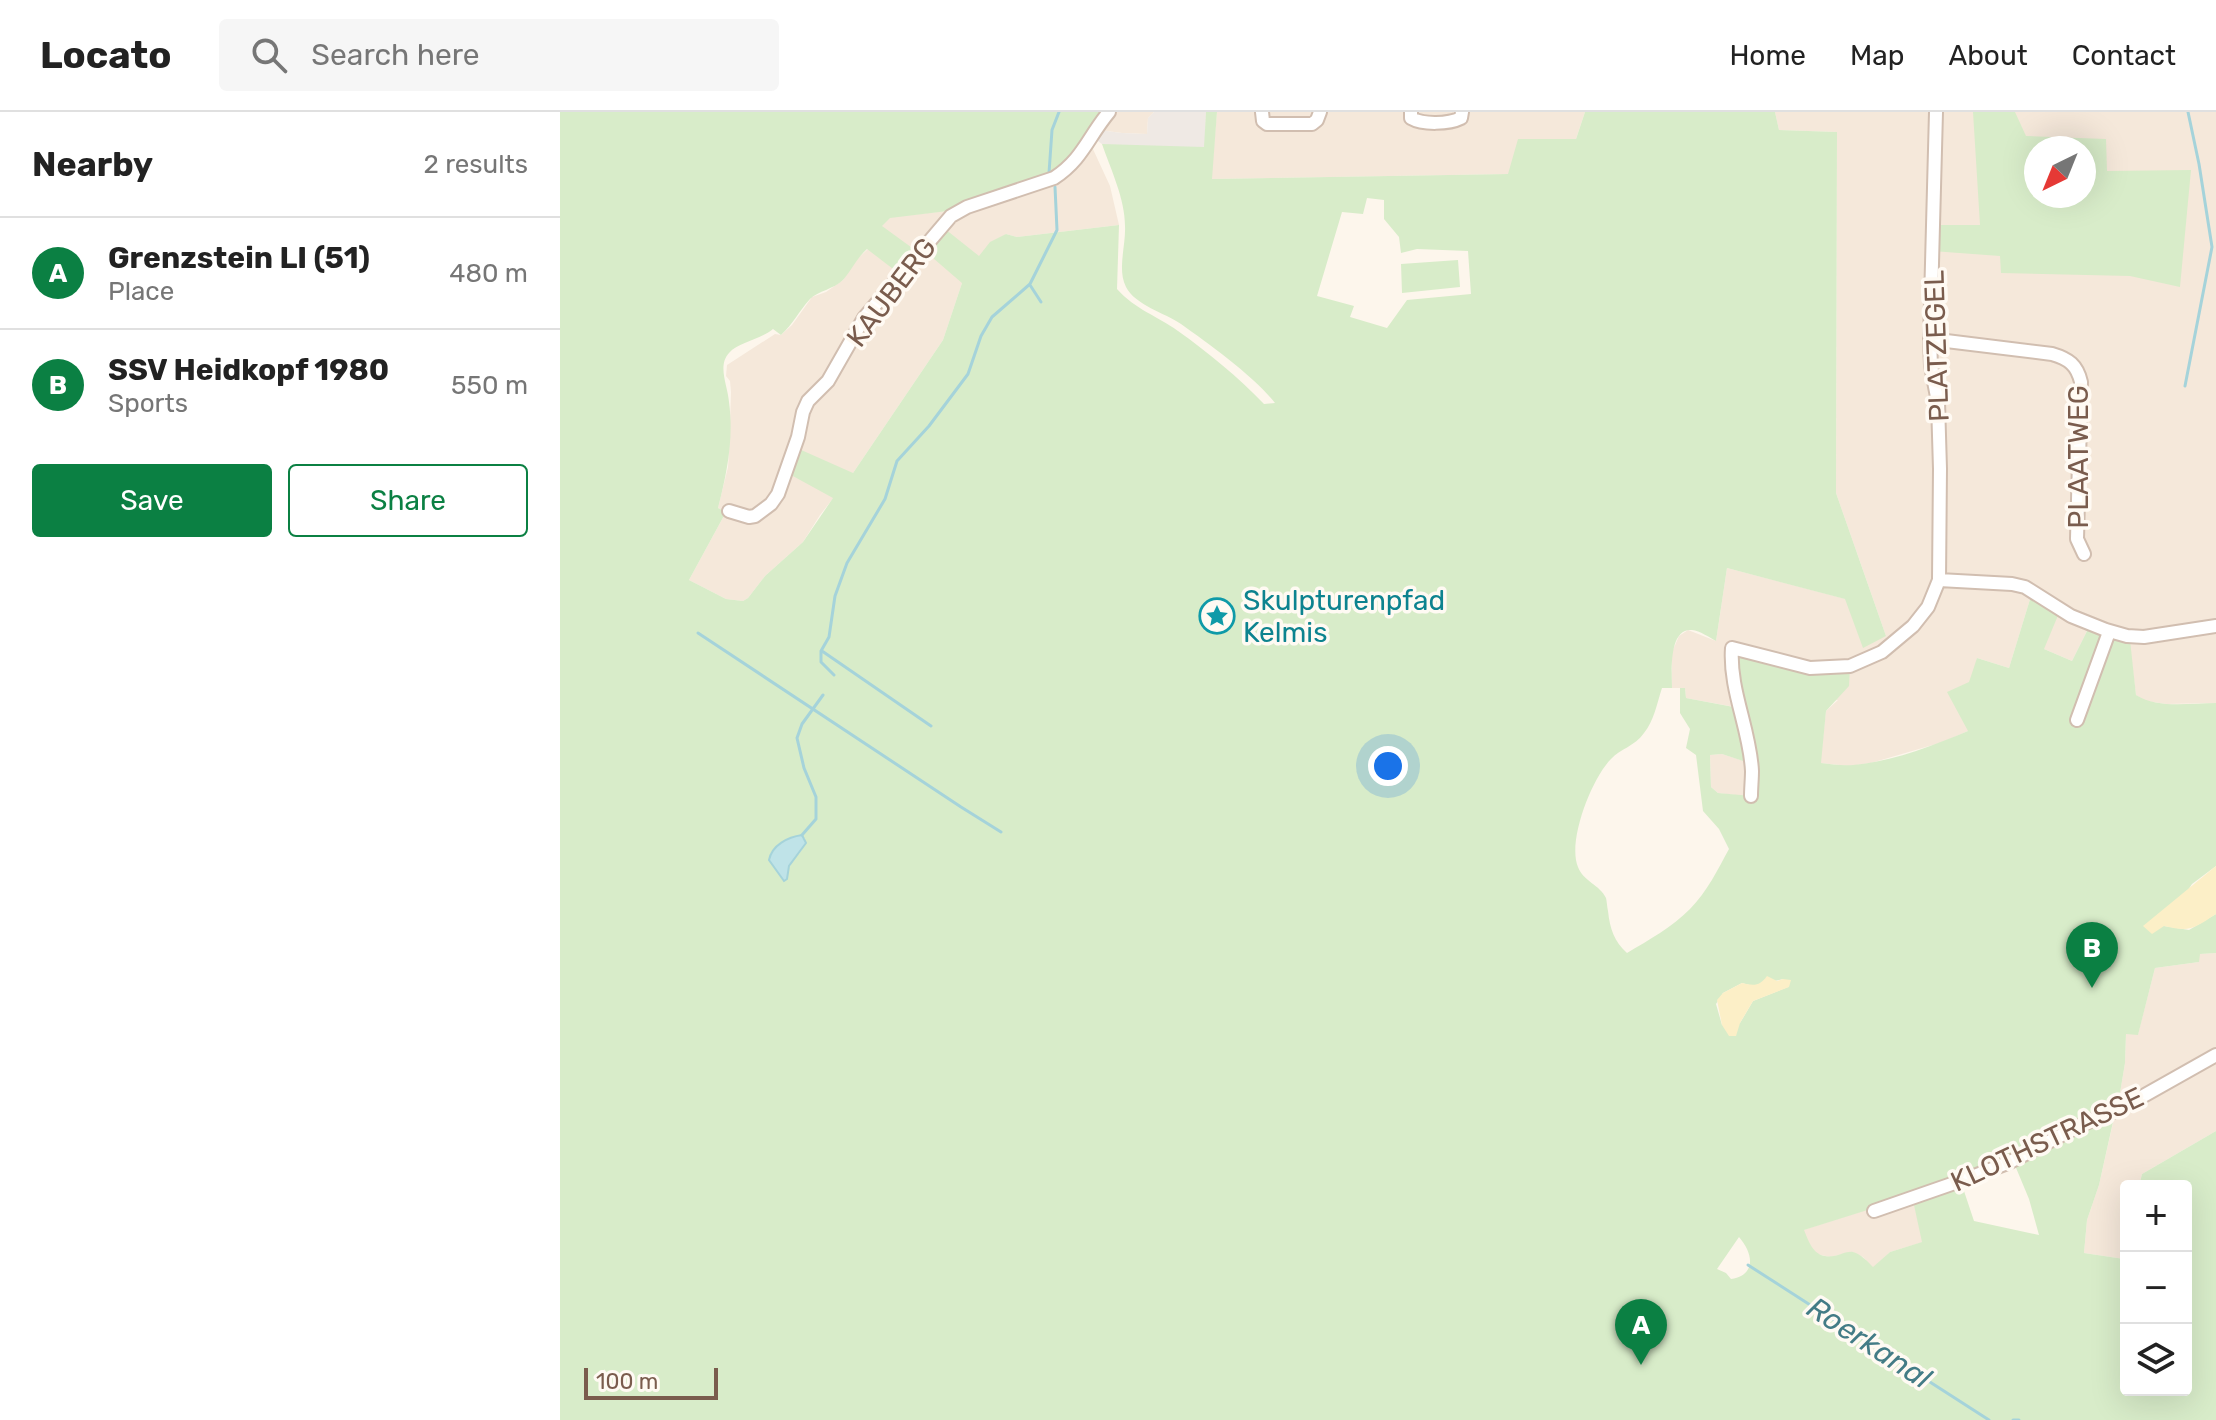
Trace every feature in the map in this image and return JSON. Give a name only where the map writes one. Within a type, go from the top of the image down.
[{"type":"street","name":"KAUBERG","points":[[729,511],[749,517],[771,504],[778,494],[808,401],[835,371],[864,318],[951,216],[967,207],[1054,178],[1074,163],[1109,112]]},
{"type":"street","points":[[1262,112],[1263,121],[1267,124],[1312,124],[1320,112]]},
{"type":"street","points":[[1411,112],[1411,118],[1417,122],[1456,121],[1461,118],[1462,112]]},
{"type":"street","name":"PLATZEGEL","points":[[1936,112],[1930,339],[1931,366],[1938,402],[1939,580]]},
{"type":"street","name":"PLAATWEG","points":[[1930,339],[2052,354],[2066,358],[2079,372],[2077,539],[2084,554]]},
{"type":"street","points":[[1751,796],[1752,771],[1733,679],[1732,648],[1810,668],[1850,666],[1882,652],[1913,626],[1928,607],[1939,580],[2025,587],[2071,616],[2127,636],[2144,637],[2216,626]]},
{"type":"street","points":[[2077,720],[2109,632]]},
{"type":"street","name":"KLOTHSTRASSE","points":[[1874,1211],[2010,1162],[2083,1124],[2122,1108],[2216,1055]]},
{"type":"shaded area","points":[[1114,112],[1154,112],[1148,118],[1147,134],[1099,130]]},
{"type":"shaded area","points":[[1154,112],[1206,112],[1205,148],[1114,146],[1098,141],[1099,130],[1147,134],[1148,118]]},
{"type":"shaded area","points":[[1217,112],[1585,112],[1576,139],[1508,174],[1211,179]]},
{"type":"shaded area","points":[[1775,112],[2216,112],[2216,703],[2145,701],[2136,695],[2129,640],[2089,627],[2072,661],[2044,649],[2031,596],[2009,668],[1977,658],[1968,731],[1943,742],[1871,763],[1849,766],[1820,763],[1826,711],[1838,700],[1740,708],[1686,698],[1685,688],[1672,688],[1672,652],[1679,636],[1688,630],[1716,641],[1727,568],[1846,599],[1886,636],[1836,493],[1837,132],[1779,130]]},
{"type":"shaded area","points":[[1092,147],[1110,186],[1119,225],[1017,237],[1006,234],[962,283],[943,340],[803,542],[765,576],[743,601],[726,599],[689,580],[726,512],[718,508],[729,453],[731,392],[726,376],[727,365],[775,334],[781,335],[812,297],[843,280],[890,217],[956,210],[1076,167]]},
{"type":"shaded area","points":[[1722,754],[1753,764],[1752,797],[1718,793],[1711,787],[1710,755]]},
{"type":"shaded area","points":[[2216,953],[2216,1131],[2142,1174],[2140,1180],[2120,1180],[2120,1258],[2084,1253],[2087,1220],[2099,1185],[2115,1114],[2131,1098],[2124,1098],[2120,1093],[2126,1033],[2138,1034],[2155,968],[2199,962],[2199,954]]},
{"type":"shaded area","points":[[1912,1195],[1923,1242],[1890,1252],[1873,1268],[1863,1257],[1852,1252],[1830,1257],[1817,1254],[1803,1230]]},
{"type":"green space","points":[[560,112],[1104,112],[1082,148],[1051,175],[956,210],[890,218],[882,226],[915,250],[897,272],[867,249],[843,280],[810,299],[781,335],[773,329],[729,353],[723,370],[730,415],[730,442],[718,508],[726,512],[689,580],[726,599],[743,601],[765,576],[803,542],[833,498],[791,475],[799,449],[853,473],[943,340],[962,283],[926,252],[945,229],[979,256],[990,242],[1006,234],[1017,237],[1119,225],[1117,289],[1131,302],[1201,348],[1264,404],[1275,403],[1256,382],[1218,351],[1130,293],[1122,273],[1125,234],[1123,205],[1102,144],[1204,147],[1206,112],[1217,112],[1212,179],[1508,174],[1518,139],[1576,139],[1585,112],[1775,112],[1779,130],[1837,132],[1836,493],[1886,636],[1863,648],[1845,599],[1727,568],[1716,641],[1692,630],[1684,631],[1679,636],[1673,653],[1672,688],[1662,688],[1647,728],[1636,741],[1611,759],[1589,795],[1576,842],[1578,867],[1606,898],[1613,934],[1627,953],[1676,922],[1702,895],[1729,849],[1719,829],[1703,811],[1696,755],[1686,748],[1690,729],[1680,713],[1680,688],[1685,688],[1686,698],[1739,708],[1732,648],[1810,668],[1850,666],[1849,686],[1826,711],[1821,763],[1853,765],[1882,761],[1968,731],[1947,692],[1969,682],[1977,658],[2009,668],[2031,596],[2059,613],[2044,649],[2072,661],[2089,627],[2130,640],[2136,695],[2164,704],[2216,703],[2216,866],[2192,884],[2164,926],[2189,930],[2216,914],[2216,953],[2200,954],[2199,962],[2155,968],[2138,1035],[2126,1034],[2120,1093],[2124,1098],[2134,1098],[1960,1179],[1974,1221],[2039,1235],[2014,1163],[2115,1113],[2099,1185],[2087,1220],[2084,1253],[2120,1258],[2120,1396],[2192,1396],[2192,1180],[2140,1180],[2142,1174],[2216,1131],[2216,1420],[560,1420]],"holes":[[[1367,198],[1384,200],[1384,219],[1399,237],[1401,253],[1417,249],[1468,251],[1471,294],[1407,300],[1387,328],[1350,317],[1354,306],[1317,296],[1342,212],[1363,214]],[[1722,754],[1752,764],[1752,796],[1718,793],[1711,787],[1710,755]],[[805,838],[787,878],[780,873],[770,854],[785,841]],[[1783,979],[1788,987],[1753,1001],[1740,1023],[1722,1025],[1716,1004],[1723,993],[1742,983],[1753,986]],[[1912,1196],[1922,1242],[1890,1252],[1873,1267],[1853,1252],[1834,1256],[1818,1253],[1804,1230]],[[1739,1237],[1749,1256],[1749,1268],[1739,1277],[1731,1279],[1717,1269]]]},
{"type":"green space","points":[[1973,112],[2015,112],[2026,136],[2024,208],[2096,208],[2096,139],[2106,139],[2107,171],[2191,170],[2180,287],[2130,276],[2001,273],[2000,256],[1932,251],[1933,225],[1980,225]]},
{"type":"green space","points":[[1458,260],[1460,287],[1402,293],[1401,264]]},
{"type":"sand","points":[[2216,866],[2216,914],[2186,929],[2164,926],[2152,934],[2143,926]]},
{"type":"sand","points":[[1767,976],[1777,981],[1791,980],[1789,987],[1753,1001],[1736,1036],[1729,1036],[1722,1025],[1717,1000],[1723,993],[1742,983],[1756,984]]},
{"type":"water","points":[[802,835],[806,843],[789,866],[784,881],[769,860],[773,850],[781,843]]},
{"type":"waterway","points":[[1049,173],[1052,130],[1059,112]]},
{"type":"waterway","points":[[2185,386],[2212,247],[2188,112]]},
{"type":"waterway","points":[[834,675],[821,662],[821,651],[829,637],[835,596],[847,563],[885,499],[897,461],[929,426],[968,374],[981,336],[992,317],[1030,284],[1057,230],[1055,187]]},
{"type":"waterway","points":[[1030,285],[1041,302]]},
{"type":"waterway","points":[[698,633],[1001,832]]},
{"type":"waterway","points":[[822,651],[931,726]]},
{"type":"waterway","points":[[802,835],[816,819],[816,797],[804,768],[797,738],[802,724],[823,695]]},
{"type":"waterway","name":"Roerkanal","points":[[1748,1265],[1989,1420]]},
{"type":"waterway","points":[[2013,1420],[2019,1420]]},
{"type":"place","name":"Skulpturenpfad Kelmis","points":[[1217,616]]},
{"type":"place","name":"SSV Heidkopf 1980","points":[[2092,988]]},
{"type":"place","name":"Grenzstein LI (51)","points":[[1641,1365]]}]
